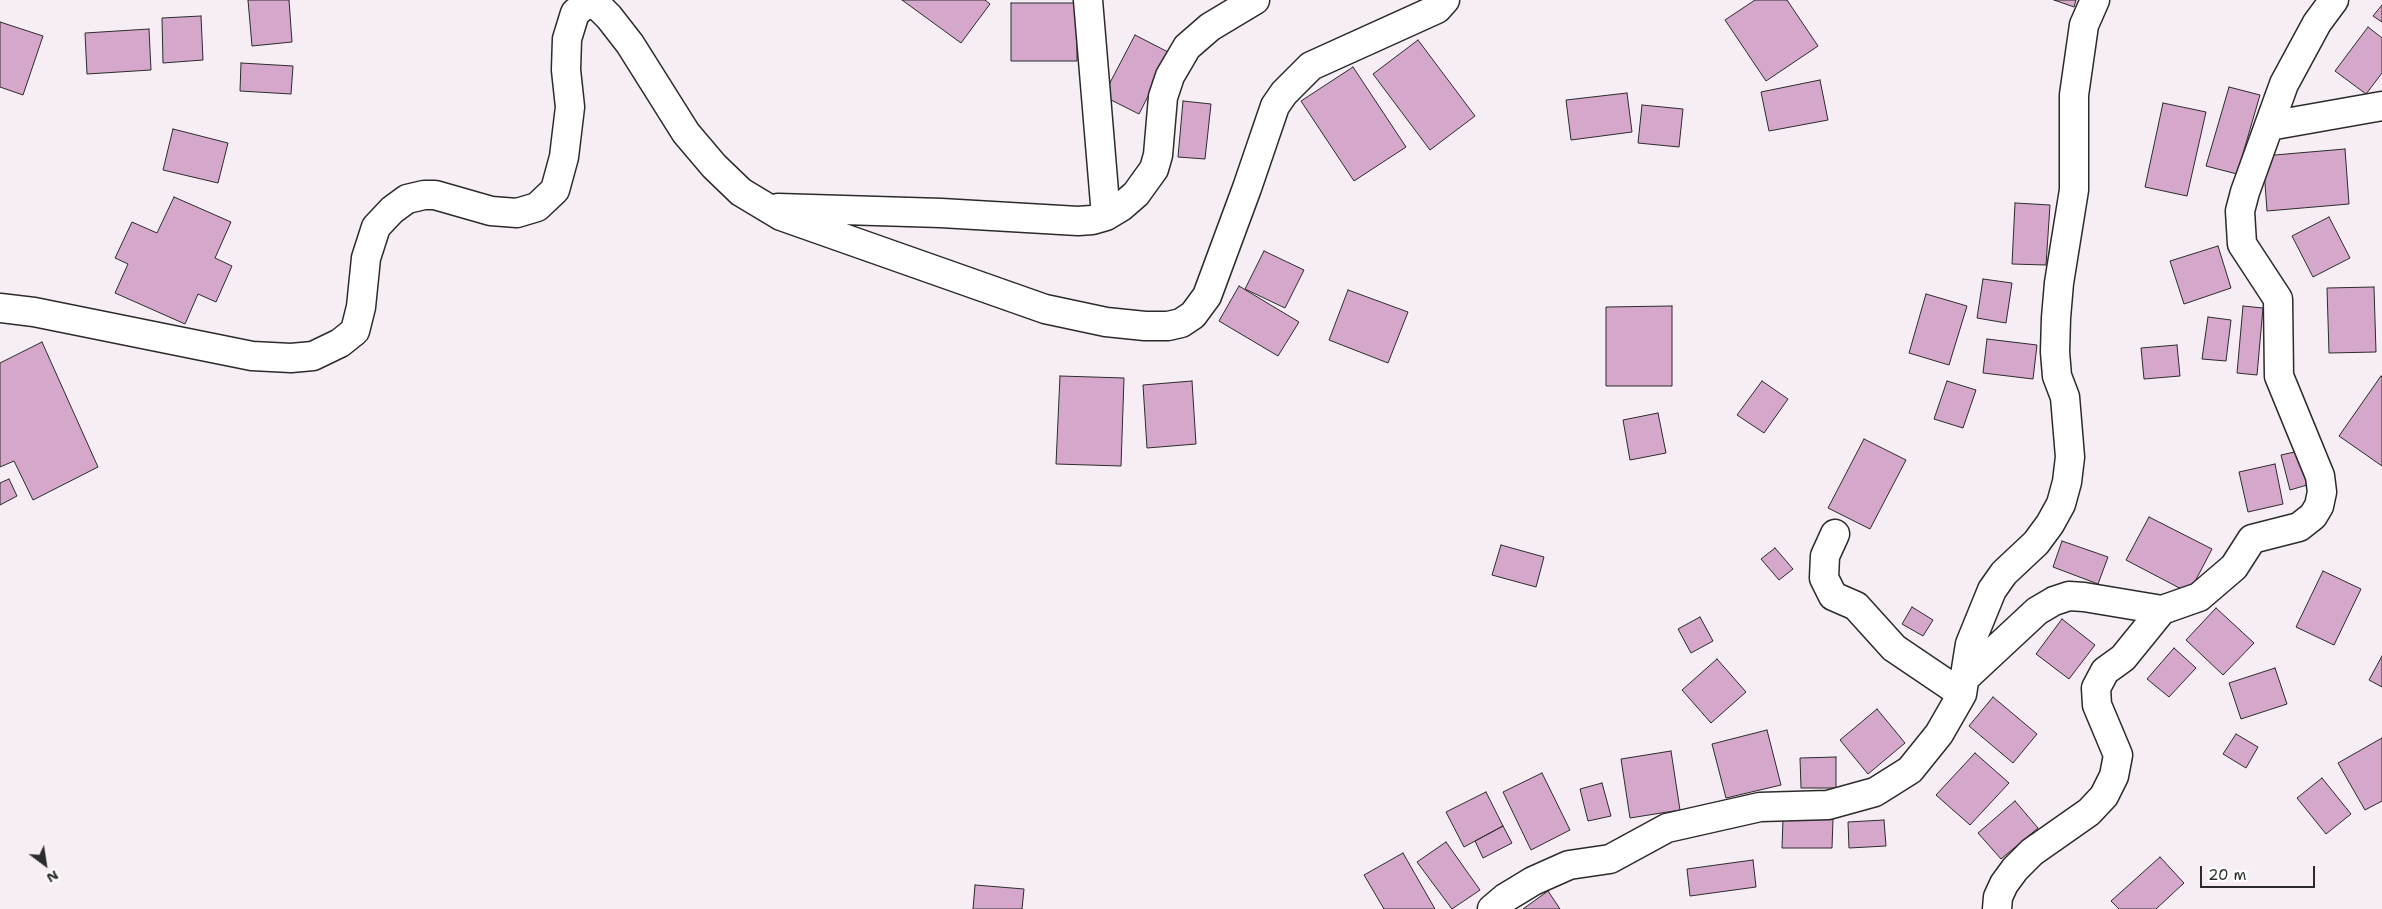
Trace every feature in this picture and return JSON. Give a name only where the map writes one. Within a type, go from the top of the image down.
[{"type":"street","points":[[1088,0],[1106,216]]},
{"type":"street","points":[[767,208],[940,213],[1078,221],[1106,216],[1136,194],[1154,169],[1158,155],[1163,97],[1170,76],[1187,47],[1210,27],[1255,0]]},
{"type":"street","points":[[0,308],[34,312],[252,356],[291,358],[313,356],[340,344],[355,331],[361,307],[366,258],[376,227],[392,210],[407,199],[424,195],[435,196],[491,211],[516,213],[537,207],[554,190],[564,157],[570,107],[566,70],[567,39],[575,13],[587,3],[599,7],[630,44],[686,133],[714,166],[741,192],[767,208],[814,229],[871,246],[1045,309],[1106,322],[1168,326],[1181,323],[1193,315],[1207,296],[1275,106],[1284,93],[1311,66],[1437,9],[1445,0]]},
{"type":"street","points":[[1963,687],[1970,644],[1992,590],[2004,573],[2036,543],[2050,524],[2061,504],[2067,482],[2070,457],[2065,398],[2057,376],[2055,352],[2056,318],[2059,282],[2074,190],[2074,95],[2084,25],[2095,0]]},
{"type":"street","points":[[1492,909],[1505,898],[1533,881],[1569,866],[1610,859],[1667,828],[1760,808],[1828,805],[1875,792],[1910,770],[1938,734],[1963,687],[2037,611],[2054,601],[2070,596],[2162,610],[2200,597],[2234,567],[2252,539],[2299,527],[2313,516],[2319,506],[2322,492],[2320,476],[2280,376],[2278,299],[2242,244],[2240,210],[2269,126],[2294,63],[2317,23],[2334,0]]},
{"type":"street","points":[[2269,126],[2382,106]]},
{"type":"street","points":[[1835,534],[1825,556],[1824,578],[1833,596],[1856,606],[1894,648],[1963,687]]},
{"type":"street","points":[[1997,909],[1998,897],[2004,884],[2015,869],[2032,852],[2089,812],[2104,796],[2114,776],[2118,755],[2098,705],[2096,688],[2105,671],[2123,658],[2162,610]]},
{"type":"building","points":[[248,0],[289,0],[292,42],[252,46]]},
{"type":"building","points":[[902,0],[985,0],[990,4],[961,43]]},
{"type":"building","points":[[1755,0],[1787,0],[1818,46],[1766,81],[1725,20]]},
{"type":"building","points":[[2054,0],[2076,0],[2074,7]]},
{"type":"building","points":[[1011,3],[1077,3],[1077,61],[1011,61]]},
{"type":"building","points":[[2382,5],[2382,22],[2373,16]]},
{"type":"building","points":[[201,16],[203,60],[163,63],[162,18]]},
{"type":"building","points":[[0,22],[43,36],[23,95],[0,87]]},
{"type":"building","points":[[2368,27],[2382,38],[2382,73],[2366,94],[2335,71]]},
{"type":"building","points":[[149,29],[151,70],[87,74],[85,33]]},
{"type":"building","points":[[1135,35],[1170,53],[1139,114],[1103,96]]},
{"type":"building","points":[[1418,40],[1475,116],[1430,150],[1373,74]]},
{"type":"building","points":[[241,63],[293,66],[291,94],[240,91]]},
{"type":"building","points":[[1353,67],[1406,147],[1354,181],[1301,101]]},
{"type":"building","points":[[1820,80],[1828,120],[1769,131],[1761,92]]},
{"type":"building","points":[[2229,87],[2260,95],[2237,174],[2206,166]]},
{"type":"building","points":[[1627,93],[1632,132],[1571,140],[1566,100]]},
{"type":"building","points":[[1183,101],[1211,104],[1205,159],[1178,157]]},
{"type":"building","points":[[2163,103],[2206,112],[2187,196],[2145,187]]},
{"type":"building","points":[[1642,105],[1683,109],[1679,147],[1638,143]]},
{"type":"building","points":[[173,129],[228,143],[218,183],[163,170]]},
{"type":"building","points":[[2345,149],[2349,204],[2267,211],[2263,156]]},
{"type":"building","points":[[174,197],[231,222],[215,258],[232,266],[216,302],[198,294],[185,324],[115,293],[128,264],[115,258],[132,222],[157,233]]},
{"type":"building","points":[[2015,203],[2050,205],[2046,265],[2012,264]]},
{"type":"building","points":[[2329,217],[2350,258],[2313,277],[2292,236]]},
{"type":"building","points":[[2218,246],[2231,288],[2184,304],[2170,261]]},
{"type":"building","points":[[1264,251],[1304,270],[1285,308],[1245,289]]},
{"type":"building","points":[[1983,279],[2012,283],[2006,323],[1977,318]]},
{"type":"building","points":[[1239,286],[1299,322],[1278,356],[1219,321]]},
{"type":"building","points":[[2374,287],[2376,352],[2329,353],[2327,288]]},
{"type":"building","points":[[1348,290],[1408,312],[1388,363],[1329,340]]},
{"type":"building","points":[[1926,294],[1967,306],[1949,365],[1909,353]]},
{"type":"building","points":[[1672,306],[1672,386],[1606,386],[1606,307]]},
{"type":"building","points":[[2243,306],[2263,308],[2257,375],[2237,373]]},
{"type":"building","points":[[2208,317],[2231,320],[2226,361],[2202,359]]},
{"type":"building","points":[[1987,339],[2037,345],[2033,379],[1983,373]]},
{"type":"building","points":[[42,342],[98,467],[33,500],[14,461],[0,467],[0,363]]},
{"type":"building","points":[[2177,345],[2180,376],[2144,379],[2141,348]]},
{"type":"building","points":[[1060,376],[1124,378],[1121,466],[1056,464]]},
{"type":"building","points":[[2382,377],[2382,466],[2339,436]]},
{"type":"building","points":[[1192,381],[1196,444],[1147,448],[1143,385]]},
{"type":"building","points":[[1762,381],[1788,399],[1764,433],[1737,415]]},
{"type":"building","points":[[1947,381],[1976,390],[1963,428],[1934,419]]},
{"type":"building","points":[[1658,413],[1666,453],[1630,460],[1623,420]]},
{"type":"building","points":[[1864,439],[1906,460],[1870,529],[1828,508]]},
{"type":"building","points":[[2299,451],[2307,485],[2290,490],[2281,455]]},
{"type":"building","points":[[2275,464],[2283,504],[2248,512],[2239,472]]},
{"type":"building","points":[[9,479],[17,496],[0,505],[0,483]]},
{"type":"building","points":[[2149,517],[2212,549],[2189,593],[2126,560]]},
{"type":"building","points":[[2062,541],[2108,557],[2098,584],[2053,567]]},
{"type":"building","points":[[1501,545],[1544,557],[1536,587],[1492,575]]},
{"type":"building","points":[[1775,548],[1793,569],[1779,580],[1761,559]]},
{"type":"building","points":[[2323,571],[2361,589],[2334,645],[2296,627]]},
{"type":"building","points":[[1912,607],[1933,620],[1923,636],[1902,624]]},
{"type":"building","points":[[2216,608],[2254,643],[2223,675],[2186,640]]},
{"type":"building","points":[[1700,617],[1713,641],[1691,653],[1678,629]]},
{"type":"building","points":[[2062,619],[2095,645],[2069,679],[2036,654]]},
{"type":"building","points":[[2174,648],[2196,668],[2169,697],[2147,679]]},
{"type":"building","points":[[2382,656],[2382,687],[2369,680]]},
{"type":"building","points":[[1717,659],[1746,692],[1711,723],[1682,690]]},
{"type":"building","points":[[2275,668],[2287,704],[2241,719],[2229,683]]},
{"type":"building","points":[[1993,697],[2037,734],[2013,763],[1969,726]]},
{"type":"building","points":[[1877,709],[1905,743],[1868,774],[1840,740]]},
{"type":"building","points":[[1767,730],[1781,785],[1726,798],[1712,744]]},
{"type":"building","points":[[2236,734],[2258,747],[2246,768],[2223,754]]},
{"type":"building","points":[[2382,738],[2382,801],[2365,810],[2338,763]]},
{"type":"building","points":[[1671,751],[1680,810],[1630,818],[1621,759]]},
{"type":"building","points":[[1975,753],[2009,783],[1970,825],[1936,795]]},
{"type":"building","points":[[1836,757],[1836,788],[1801,788],[1800,758]]},
{"type":"building","points":[[1542,773],[1570,830],[1531,850],[1503,792]]},
{"type":"building","points":[[2322,778],[2351,814],[2326,834],[2297,798]]},
{"type":"building","points":[[1602,783],[1611,816],[1588,821],[1580,789]]},
{"type":"building","points":[[1486,792],[1503,826],[1464,847],[1446,812]]},
{"type":"building","points":[[2015,801],[2038,828],[2001,859],[1978,833]]},
{"type":"building","points":[[1783,819],[1833,819],[1832,848],[1782,848]]},
{"type":"building","points":[[1884,820],[1886,846],[1849,848],[1848,822]]},
{"type":"building","points":[[1503,826],[1512,843],[1483,858],[1475,841]]},
{"type":"building","points":[[1446,842],[1480,890],[1452,909],[1417,862]]},
{"type":"building","points":[[1403,853],[1435,909],[1384,909],[1364,875]]},
{"type":"building","points":[[2160,857],[2184,883],[2156,909],[2119,909],[2111,901]]},
{"type":"building","points":[[1753,860],[1756,887],[1690,896],[1687,869]]},
{"type":"building","points":[[975,885],[1024,889],[1022,909],[973,909]]},
{"type":"building","points":[[1548,891],[1560,909],[1523,909]]}]
